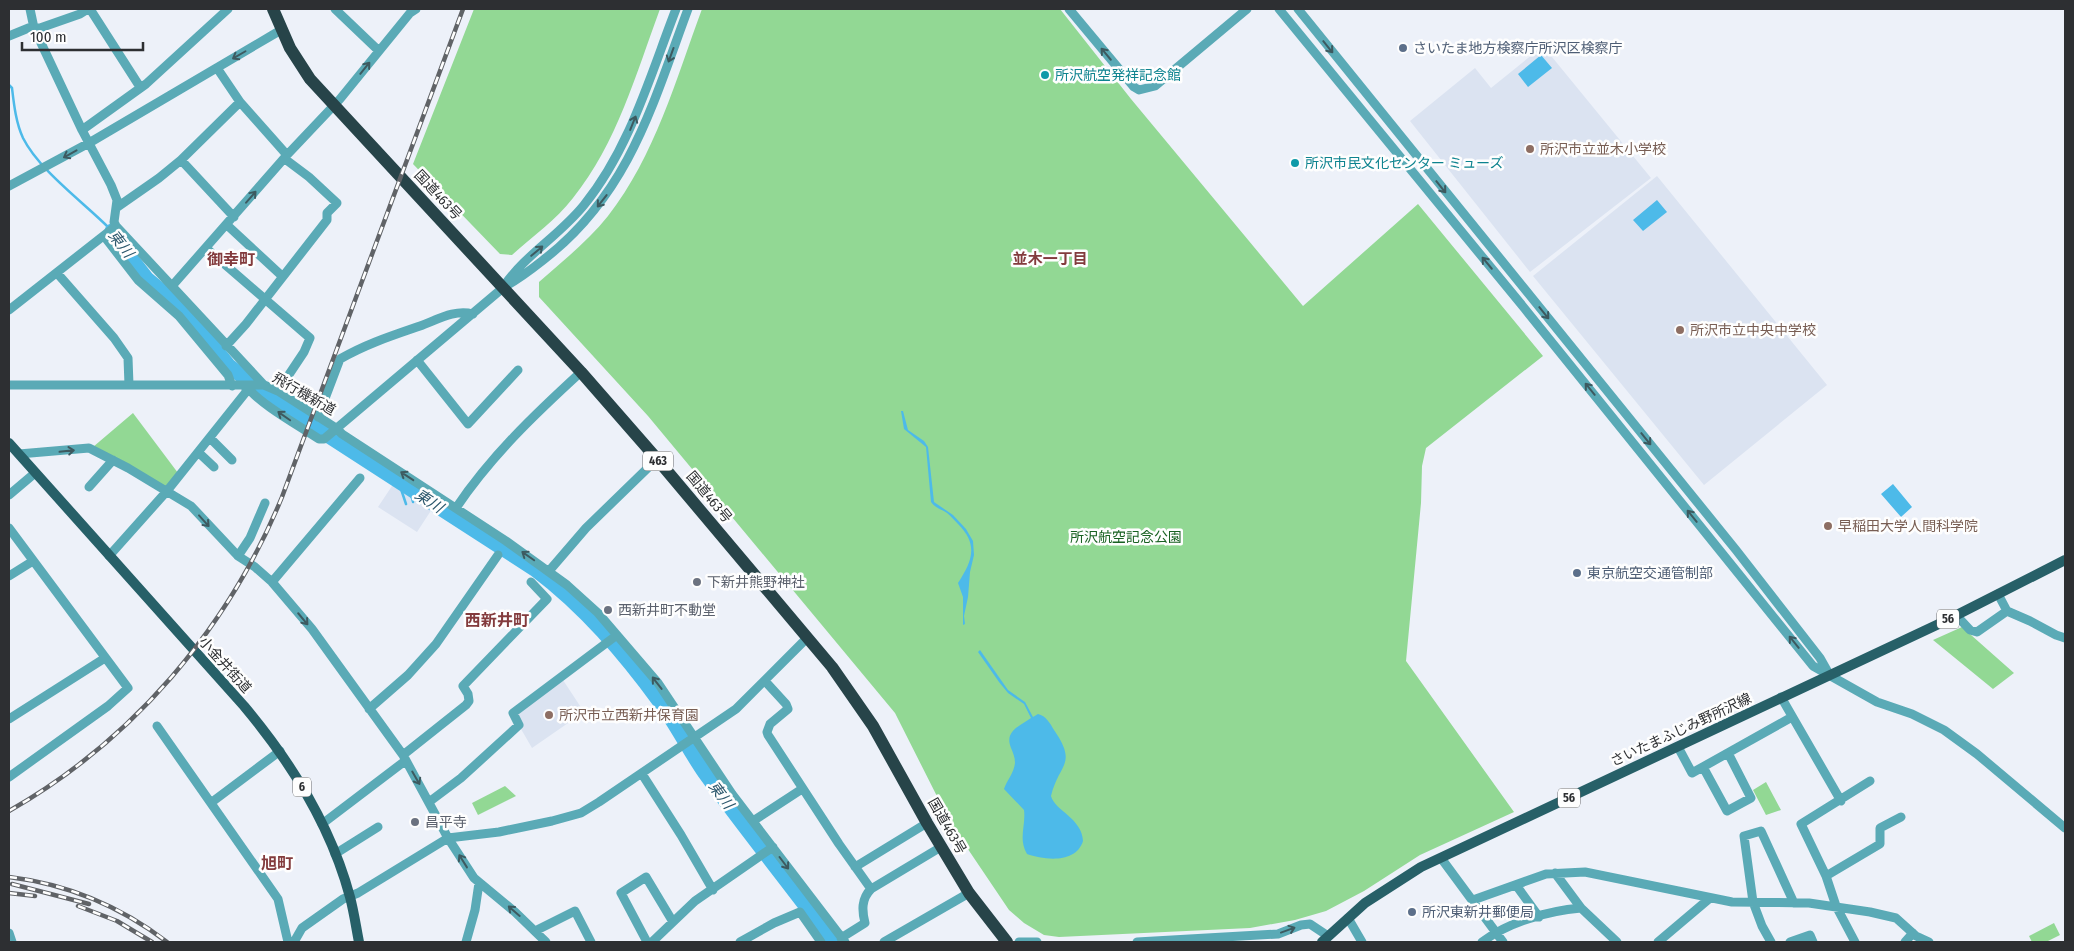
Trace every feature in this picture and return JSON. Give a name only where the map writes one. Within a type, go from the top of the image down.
[{"type":"highway","name":"国道463号","points":[[272,9],[281,30],[300,64],[334,106],[581,372],[657,459],[856,699],[969,893],[1007,942]]},
{"type":"main road","name":"小金井街道","points":[[9,443],[244,706],[280,751],[322,824],[335,854],[350,896],[359,942]]},
{"type":"main road","name":"さいたまふじみ野所沢線","points":[[1325,939],[1390,885],[1441,858],[1956,615],[2065,560]]},
{"type":"street","points":[[9,310],[111,230],[117,200],[34,28],[30,9]]},
{"type":"street","points":[[9,36],[40,28],[89,9],[140,87]]},
{"type":"street","points":[[82,130],[146,84],[228,9]]},
{"type":"street","points":[[335,9],[379,52]]},
{"type":"street","points":[[504,287],[515,270],[571,220],[585,204],[615,159],[632,126],[676,9]]},
{"type":"street","points":[[504,287],[522,278],[564,242],[594,212],[615,182],[644,128],[688,9]]},
{"type":"street","points":[[1069,9],[1134,87],[1139,90],[1154,86],[1247,9]]},
{"type":"street","points":[[1279,9],[1525,309],[1813,666],[1876,702],[1928,721],[1944,730],[1977,754],[2065,828]]},
{"type":"street","points":[[1298,9],[1736,550],[1820,658],[1829,674]]},
{"type":"street","points":[[172,286],[207,249],[286,157],[334,106],[412,10]]},
{"type":"street","points":[[9,186],[88,143],[281,30]]},
{"type":"street","points":[[217,68],[240,102],[286,157],[337,203],[327,213],[327,220],[226,346]]},
{"type":"street","points":[[116,208],[181,160],[240,102]]},
{"type":"street","points":[[181,160],[234,217]]},
{"type":"street","points":[[227,225],[282,276]]},
{"type":"street","points":[[111,230],[172,286],[262,385]]},
{"type":"street","points":[[111,230],[138,280],[179,316],[228,375],[232,386]]},
{"type":"street","points":[[207,249],[310,340],[278,391]]},
{"type":"street","points":[[58,273],[114,338],[128,358],[128,385]]},
{"type":"street","name":"飛行機新道","points":[[9,385],[262,385],[278,391],[335,429],[504,287]]},
{"type":"street","points":[[318,417],[340,359],[382,338],[440,318],[460,312],[473,314]]},
{"type":"street","points":[[416,360],[468,424],[518,370]]},
{"type":"street","points":[[456,508],[470,487],[500,451],[581,372]]},
{"type":"street","points":[[247,386],[252,394],[319,439],[325,438],[335,429],[549,571],[585,600],[658,683],[689,742],[753,821],[843,940],[865,923],[863,906],[867,893],[871,889],[941,846]]},
{"type":"street","points":[[109,556],[167,491],[246,392],[247,386]]},
{"type":"street","points":[[210,438],[232,460]]},
{"type":"street","points":[[19,454],[89,448],[191,506],[238,556],[255,567],[272,582],[312,629],[404,758],[430,802],[448,838],[474,878],[501,899],[546,942]]},
{"type":"street","points":[[198,452],[214,467]]},
{"type":"street","points":[[549,571],[586,528],[657,459]]},
{"type":"street","points":[[89,487],[113,460]]},
{"type":"street","points":[[9,495],[35,473]]},
{"type":"street","points":[[272,582],[360,478]]},
{"type":"street","points":[[238,556],[250,538],[265,503]]},
{"type":"street","points":[[9,528],[128,688],[108,706],[9,777]]},
{"type":"street","points":[[369,709],[408,675],[436,644],[498,555]]},
{"type":"street","points":[[9,576],[33,560]]},
{"type":"street","points":[[322,824],[466,705],[469,701],[468,694],[463,686],[548,599],[531,582]]},
{"type":"street","points":[[1998,594],[2007,611],[2030,621],[2056,636],[2065,638]]},
{"type":"street","points":[[1956,615],[1970,630],[1978,632],[2007,611]]},
{"type":"street","points":[[430,802],[461,778],[519,725],[514,713],[616,636]]},
{"type":"street","points":[[294,942],[302,928],[343,899],[358,893],[448,838],[508,830],[576,814],[599,802],[736,709],[807,638]]},
{"type":"street","points":[[9,719],[105,658]]},
{"type":"street","points":[[765,681],[786,704],[788,709],[770,724],[767,732],[802,789],[871,889]]},
{"type":"street","points":[[1781,697],[1841,801]]},
{"type":"street","points":[[1678,747],[1692,773],[1792,717]]},
{"type":"street","points":[[158,726],[278,899],[288,942]]},
{"type":"street","points":[[212,802],[280,751]]},
{"type":"street","points":[[1703,767],[1727,811],[1751,798],[1728,753]]},
{"type":"street","points":[[642,774],[681,835],[712,890]]},
{"type":"street","points":[[1855,942],[1836,906],[1826,876],[1801,824],[1841,801],[1870,781]]},
{"type":"street","points":[[753,821],[802,789]]},
{"type":"street","points":[[1826,876],[1880,844],[1880,828],[1901,817]]},
{"type":"street","points":[[855,867],[927,823]]},
{"type":"street","points":[[335,854],[378,826]]},
{"type":"street","points":[[1771,942],[1762,926],[1753,902],[1744,836],[1761,831],[1794,902]]},
{"type":"street","points":[[652,942],[695,901],[772,848]]},
{"type":"street","points":[[1441,858],[1503,942]]},
{"type":"street","points":[[1473,900],[1546,874],[1590,872],[1732,902],[1794,902],[1836,906],[1888,915],[1896,918],[1913,933],[1929,942]]},
{"type":"street","points":[[1555,873],[1581,908],[1617,942]]},
{"type":"street","points":[[647,942],[621,893],[646,877],[673,922]]},
{"type":"street","points":[[466,942],[475,910],[479,883]]},
{"type":"street","points":[[1516,885],[1539,917]]},
{"type":"street","points":[[884,942],[969,893]]},
{"type":"street","points":[[1658,942],[1710,898]]},
{"type":"street","points":[[1482,942],[1496,932],[1539,917],[1557,911],[1581,908]]},
{"type":"street","points":[[535,930],[575,911],[591,942]]},
{"type":"street","points":[[740,942],[774,923],[800,912],[821,942]]},
{"type":"street","points":[[283,916],[294,929],[300,932]]},
{"type":"street","points":[[1348,918],[1362,942]]},
{"type":"street","points":[[1137,942],[1244,939],[1278,934],[1301,925],[1310,924],[1325,939]]},
{"type":"street","points":[[9,933],[12,942]]},
{"type":"street","points":[[1905,942],[1913,933]]},
{"type":"street","points":[[1790,942],[1810,936],[1813,942]]},
{"type":"street","points":[[1019,942],[1037,942]]},
{"type":"shaded area","name":"所沢市立並木小学校","points":[[1543,46],[1651,178],[1530,272],[1410,121],[1475,68],[1491,88]]},
{"type":"shaded area","name":"所沢市立中央中学校","points":[[1657,176],[1827,385],[1704,485],[1533,276]]},
{"type":"shaded area","points":[[394,483],[432,509],[417,532],[378,507]]},
{"type":"shaded area","name":"所沢市立西新井保育園","points":[[563,680],[584,712],[532,748],[521,729],[518,714]]},
{"type":"green space","points":[[474,9],[660,9],[634,83],[602,154],[573,198],[559,214],[512,255],[500,254],[413,164]]},
{"type":"green space","name":"所沢航空記念公園","points":[[702,9],[1060,9],[1131,99],[1303,306],[1418,204],[1543,356],[1426,448],[1422,466],[1421,503],[1406,661],[1514,812],[1420,855],[1364,891],[1326,911],[1295,920],[1250,928],[1059,937],[1044,935],[1024,923],[1009,910],[951,824],[895,713],[648,416],[539,297],[539,282],[592,234],[608,216],[639,168],[663,116]]},
{"type":"green space","points":[[133,413],[178,473],[167,488],[93,447]]},
{"type":"green space","points":[[1962,627],[2014,673],[1993,689],[1933,640]]},
{"type":"green space","points":[[1766,782],[1781,810],[1766,815],[1753,790]]},
{"type":"green space","points":[[505,786],[516,796],[478,815],[472,803]]},
{"type":"green space","points":[[2054,923],[2060,935],[2046,942],[2032,942],[2029,936]]},
{"type":"water","points":[[1541,55],[1552,68],[1528,87],[1518,74]]},
{"type":"water","points":[[1657,200],[1667,212],[1643,231],[1633,220]]},
{"type":"water","points":[[901,411],[903,411],[908,430],[924,441],[928,447],[934,502],[953,515],[966,529],[973,541],[974,555],[964,616],[965,624],[963,625],[963,597],[958,583],[970,560],[971,546],[969,539],[948,514],[931,502],[926,447],[904,429]]},
{"type":"water","points":[[1893,484],[1912,507],[1901,517],[1881,494]]},
{"type":"water","points":[[980,650],[1008,690],[1025,702],[1033,717],[1038,714],[1046,718],[1065,750],[1066,758],[1051,796],[1053,801],[1078,826],[1082,833],[1083,841],[1074,854],[1067,857],[1050,859],[1027,854],[1024,848],[1024,810],[1004,789],[1015,763],[1009,742],[1011,733],[1031,718],[1024,704],[1008,693],[999,682],[978,652]]},
{"type":"waterway","name":"東川","points":[[9,85],[12,88],[19,126],[30,150],[50,174],[109,228]]},
{"type":"waterway","name":"東川","points":[[112,231],[147,279],[170,298],[200,330],[228,365],[267,396],[536,570],[571,599],[618,648],[646,684],[666,711],[705,773],[833,942]]},
{"type":"waterway","points":[[398,480],[406,504]]},
{"type":"waterway","points":[[409,487],[413,502]]},
{"type":"railway","points":[[9,811],[54,783],[96,751],[135,716],[171,677],[204,636],[234,592],[260,546],[282,497],[463,9]]},
{"type":"railway","points":[[9,877],[52,885],[112,907],[167,942]]},
{"type":"railway","points":[[12,884],[89,904]]},
{"type":"railway","points":[[9,893],[35,896]]},
{"type":"railway","points":[[78,906],[117,921],[152,942]]},
{"type":"place","name":"さいたま地方検察庁所沢区検察庁","points":[[1403,48]]},
{"type":"place","name":"所沢航空発祥記念館","points":[[1045,75]]},
{"type":"place","name":"所沢市立並木小学校","points":[[1530,149]]},
{"type":"place","name":"所沢市民文化センター ミューズ","points":[[1295,163]]},
{"type":"place","name":"所沢市立中央中学校","points":[[1680,330]]},
{"type":"place","name":"早稲田大学人間科学院","points":[[1828,526]]},
{"type":"place","name":"東京航空交通管制部","points":[[1577,573]]},
{"type":"place","name":"下新井熊野神社","points":[[697,582]]},
{"type":"place","name":"西新井町不動堂","points":[[608,610]]},
{"type":"place","name":"所沢市立西新井保育園","points":[[549,715]]},
{"type":"place","name":"昌平寺","points":[[415,822]]},
{"type":"place","name":"所沢東新井郵便局","points":[[1412,912]]},
{"type":"district","name":"御幸町","points":[[231,259]]},
{"type":"district","name":"並木一丁目","points":[[1050,259]]},
{"type":"district","name":"西新井町","points":[[497,620]]},
{"type":"district","name":"旭町","points":[[277,863]]}]
